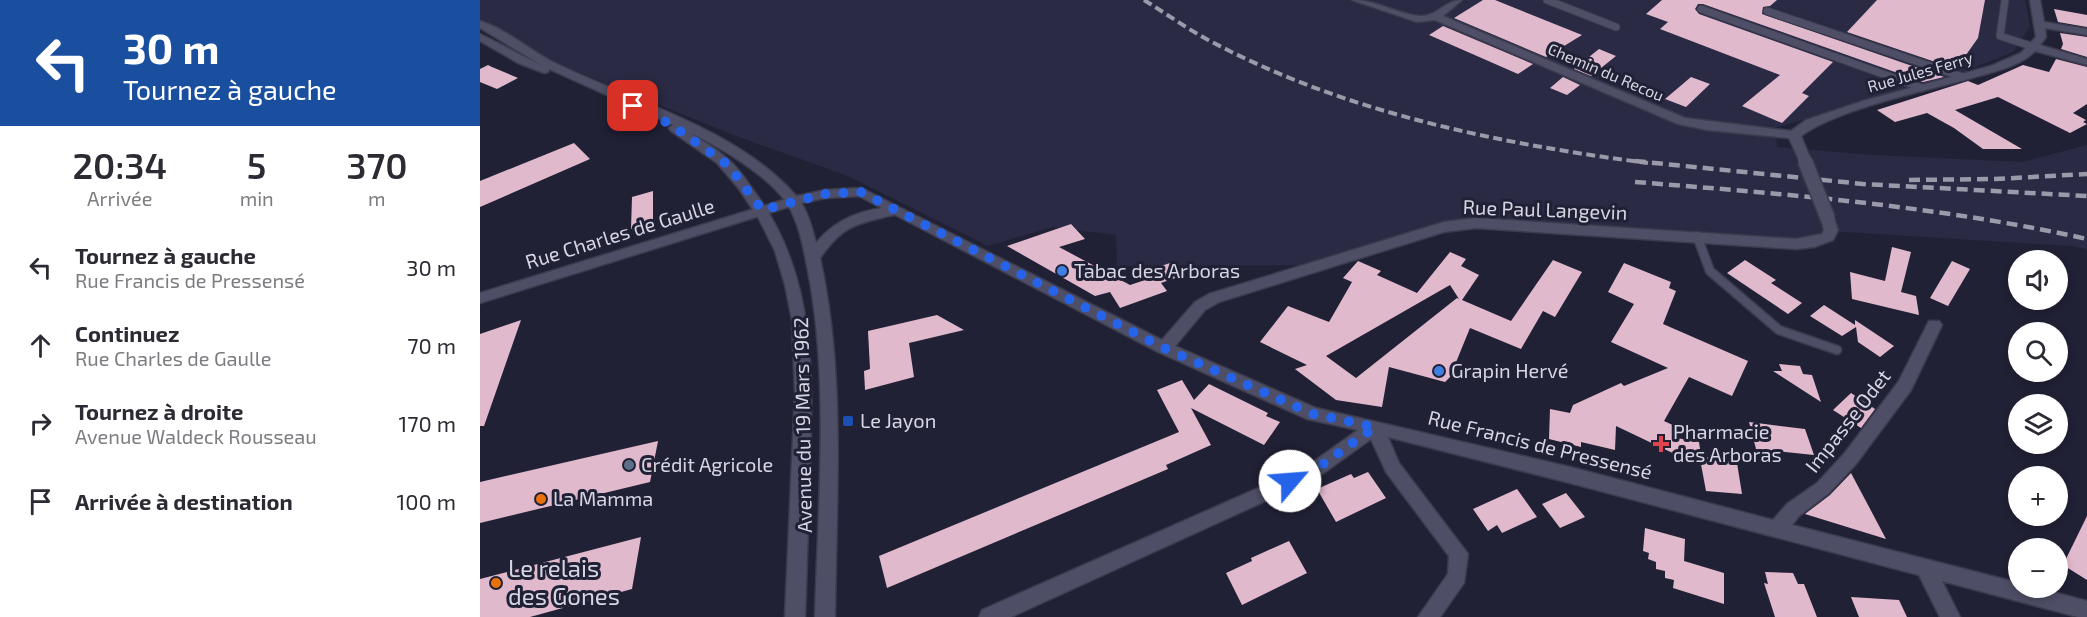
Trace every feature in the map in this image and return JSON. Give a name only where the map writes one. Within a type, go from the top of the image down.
[{"type":"street","points":[[1357,0],[1417,19],[1437,17],[1458,0]]},
{"type":"street","points":[[2035,0],[2041,37],[2034,46],[2087,62]]},
{"type":"street","name":"Chemin du Recou","points":[[1437,17],[1682,121],[1707,126],[1794,135]]},
{"type":"street","name":"Avenue du 19 Mars 1962","points":[[480,24],[550,65],[721,142],[774,181],[793,201],[805,225],[813,258],[822,300],[826,346],[828,426],[825,617]]},
{"type":"street","points":[[2039,24],[2087,32]]},
{"type":"street","name":"Avenue du 19 Mars 1962","points":[[480,37],[522,61],[608,94],[670,124],[728,165],[762,210],[776,235],[792,277],[800,312],[804,351],[795,617]]},
{"type":"street","name":"Rue Jules Ferry","points":[[1794,135],[1810,123],[2012,61],[2025,55],[2034,46]]},
{"type":"street","name":"Rue Paul Langevin","points":[[1164,348],[1200,306],[1214,298],[1355,252],[1444,227],[1476,223],[1807,243],[1828,237],[1832,230],[1794,135]]},
{"type":"street","name":"Rue Charles de Gaulle","points":[[480,298],[793,201],[825,194],[861,192],[1164,348]]},
{"type":"street","points":[[813,258],[827,236],[841,226],[872,213],[896,210]]},
{"type":"street","name":"Impasse Odet","points":[[1777,529],[1793,510],[1823,488],[1850,459],[1905,385],[1934,325]]},
{"type":"street","name":"Rue Francis de Pressensé","points":[[1164,348],[1313,414],[1375,427],[2087,610]]},
{"type":"street","points":[[989,617],[1312,472],[1375,427],[1392,467],[1460,554],[1457,577],[1428,617]]},
{"type":"street","points":[[1925,568],[1950,617]]},
{"type":"lane","points":[[1547,0],[1616,27]]},
{"type":"lane","points":[[2005,0],[2000,36],[2034,46]]},
{"type":"lane","points":[[1701,9],[1922,88]]},
{"type":"lane","points":[[1767,11],[1964,77]]},
{"type":"lane","points":[[1697,236],[1710,271],[1779,330],[1837,350]]},
{"type":"shaded area","points":[[480,0],[2025,0],[2030,26],[2013,52],[1961,73],[1775,128],[1777,147],[1873,155],[2023,162],[2087,145],[2087,249],[2071,246],[1830,231],[1822,242],[1466,223],[1324,265],[1117,266],[1116,235],[1052,227],[988,246],[848,176],[736,136],[541,57],[480,22]]},
{"type":"building","points":[[1483,0],[1495,0],[1582,35],[1546,57],[1454,18]]},
{"type":"building","points":[[1662,0],[1777,0],[1770,6],[1763,7],[1762,14],[1944,77],[1923,82],[1698,4],[1695,9],[1699,14],[1833,62],[1802,93],[1809,96],[1782,123],[1742,106],[1780,75],[1660,29],[1668,22],[1646,14]]},
{"type":"building","points":[[1877,0],[1985,0],[1978,38],[1956,69],[1847,32]]},
{"type":"building","points":[[2054,9],[2087,15],[2087,27],[2058,22]]},
{"type":"building","points":[[1443,26],[1533,64],[1518,74],[1429,35]]},
{"type":"building","points":[[2060,33],[2087,37],[2087,57],[2061,49],[2063,44]]},
{"type":"building","points":[[1599,49],[1616,56],[1591,76],[1574,69]]},
{"type":"building","points":[[2056,59],[2087,67],[2087,104],[2073,113],[2086,120],[2083,122],[2087,124],[2070,133],[1998,97],[1955,110],[2022,149],[1983,149],[1954,128],[1927,113],[1895,122],[1877,110],[1968,81],[1978,85],[2023,65],[2049,72]]},
{"type":"building","points":[[488,65],[518,78],[497,89],[480,82],[480,69]]},
{"type":"building","points":[[1563,77],[1580,85],[1567,95],[1550,88]]},
{"type":"building","points":[[1691,77],[1710,84],[1686,107],[1665,99]]},
{"type":"building","points":[[574,143],[590,159],[480,207],[480,181]]},
{"type":"building","points":[[653,191],[653,223],[631,229],[632,197]]},
{"type":"building","points":[[1071,224],[1085,239],[1059,247],[1130,285],[1157,276],[1152,269],[1173,262],[1181,276],[1161,283],[1167,291],[1120,308],[1110,292],[1095,296],[1007,246]]},
{"type":"building","points":[[1892,247],[1911,252],[1901,292],[1916,296],[1919,315],[1852,299],[1850,272],[1885,281]]},
{"type":"building","points":[[1450,252],[1466,259],[1461,266],[1479,275],[1462,300],[1511,321],[1553,260],[1582,272],[1555,317],[1543,311],[1521,349],[1470,328],[1450,377],[1445,382],[1389,367],[1382,407],[1336,400],[1295,369],[1307,365],[1260,342],[1288,306],[1329,322],[1352,282],[1343,278],[1358,261],[1381,271],[1377,275],[1417,293]],"holes":[[[1450,285],[1459,299],[1457,298],[1356,378],[1326,356]]]},
{"type":"building","points":[[1745,260],[1776,280],[1771,283],[1802,303],[1788,314],[1727,273]]},
{"type":"building","points":[[1952,261],[1970,269],[1948,306],[1930,298]]},
{"type":"building","points":[[1624,263],[1671,282],[1669,288],[1676,291],[1663,324],[1748,361],[1732,396],[1689,377],[1664,421],[1677,427],[1677,438],[1699,442],[1701,456],[1737,463],[1742,494],[1706,491],[1700,459],[1679,456],[1616,426],[1615,450],[1581,442],[1581,447],[1549,439],[1550,409],[1570,413],[1573,405],[1621,383],[1624,386],[1668,368],[1611,342],[1634,304],[1608,292]]},
{"type":"building","points":[[1824,305],[1855,325],[1855,320],[1894,346],[1880,357],[1858,342],[1856,327],[1842,336],[1810,316]]},
{"type":"building","points":[[937,315],[964,330],[909,343],[914,377],[865,390],[864,371],[870,369],[868,331]]},
{"type":"building","points":[[521,320],[484,426],[480,426],[480,334]]},
{"type":"building","points":[[1779,364],[1800,366],[1803,374],[1812,375],[1821,402],[1773,371],[1782,371]]},
{"type":"building","points":[[1182,380],[1194,400],[1209,384],[1268,413],[1266,416],[1280,422],[1264,445],[1191,408],[1211,445],[1166,465],[1168,469],[887,588],[879,556],[1179,432],[1157,390]]},
{"type":"building","points":[[1851,393],[1875,409],[1861,428],[1833,410]]},
{"type":"building","points":[[1749,422],[1805,429],[1814,455],[1756,449]]},
{"type":"building","points":[[658,441],[650,482],[480,523],[480,482]]},
{"type":"building","points":[[1368,472],[1386,498],[1336,522],[1317,489],[1351,474],[1354,478]]},
{"type":"building","points":[[1851,473],[1886,539],[1805,514],[1830,495]]},
{"type":"building","points":[[1517,489],[1537,517],[1502,533],[1497,525],[1488,531],[1473,509]]},
{"type":"building","points":[[1566,493],[1585,517],[1560,528],[1542,504]]},
{"type":"building","points":[[2087,516],[2087,580],[2068,568],[2068,555]]},
{"type":"building","points":[[1645,528],[1685,539],[1684,561],[1724,573],[1724,604],[1673,588],[1674,580],[1665,578],[1665,571],[1656,569],[1656,562],[1648,559],[1649,553],[1643,551]]},
{"type":"building","points":[[641,537],[632,589],[530,617],[480,617],[480,579]]},
{"type":"building","points":[[1289,541],[1307,573],[1242,605],[1226,573],[1252,561],[1251,558]]},
{"type":"building","points":[[1765,572],[1793,573],[1798,584],[1804,584],[1817,617],[1775,617],[1764,583],[1768,584]]},
{"type":"building","points":[[1851,597],[1899,600],[1907,617],[1859,617]]},
{"type":"railway","points":[[1144,0],[1205,38],[1265,67],[1317,89],[1371,107],[1481,135],[1648,163]]},
{"type":"railway","points":[[1635,161],[1863,184],[2087,196]]},
{"type":"railway","points":[[1909,180],[1995,179],[2087,174]]},
{"type":"railway","points":[[1635,182],[1806,197],[1919,210],[2087,239]]},
{"type":"place","name":"Tabac des Arboras","points":[[1062,271]]},
{"type":"place","name":"Grapin Hervé","points":[[1439,371]]},
{"type":"place","name":"Le Jayon","points":[[848,421]]},
{"type":"place","name":"Pharmacie des Arboras","points":[[1661,444]]},
{"type":"place","name":"Crédit Agricole","points":[[629,465]]},
{"type":"place","name":"La Mamma","points":[[541,499]]},
{"type":"place","name":"Le relais des Gones","points":[[496,583]]},
{"type":"route","points":[[633,106],[659,117],[728,165],[762,210],[825,194],[861,192],[1164,348],[1313,414],[1375,427],[1312,472],[1290,481]]}]
